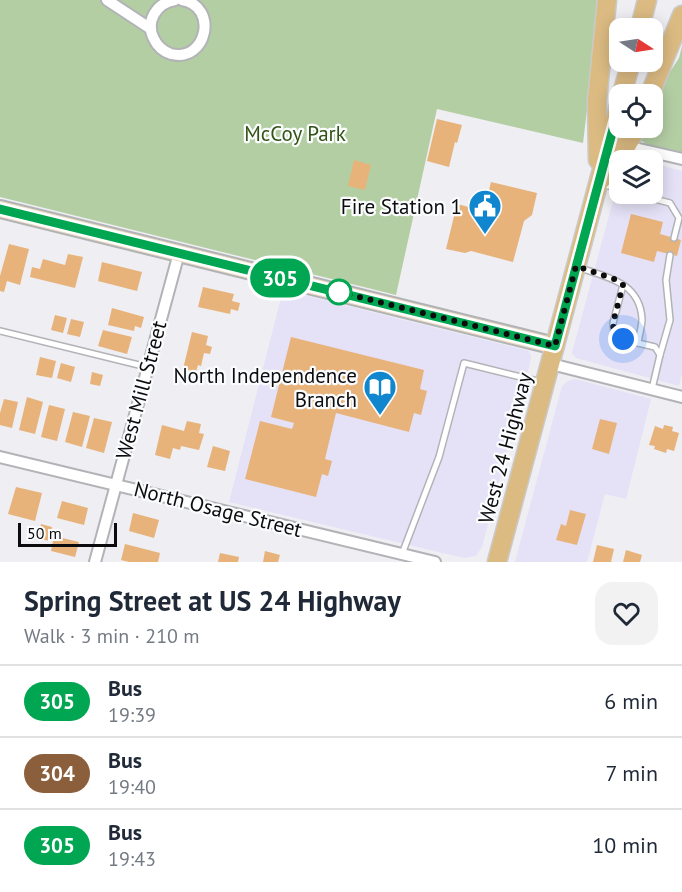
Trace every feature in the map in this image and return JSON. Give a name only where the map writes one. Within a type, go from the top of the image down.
[{"type":"main road","points":[[598,183],[597,101],[607,0]]},
{"type":"main road","points":[[642,18],[647,0]]},
{"type":"main road","points":[[654,84],[682,15]]},
{"type":"main road","name":"West 24 Highway","points":[[497,562],[610,138]]},
{"type":"main road","points":[[598,183],[618,160],[630,138]]},
{"type":"street","points":[[107,0],[151,29]]},
{"type":"street","points":[[175,0],[161,5],[155,12],[151,29],[153,38],[165,52],[183,55],[199,46],[206,29],[205,20],[195,5],[182,0]]},
{"type":"street","points":[[626,146],[682,159]]},
{"type":"street","points":[[0,208],[555,346]]},
{"type":"street","name":"West Mill Street","points":[[95,562],[179,253]]},
{"type":"street","points":[[551,364],[682,397]]},
{"type":"street","name":"North Osage Street","points":[[0,457],[435,562]]},
{"type":"lane","points":[[598,183],[609,186]]},
{"type":"lane","points":[[663,201],[670,203],[679,218],[674,238]]},
{"type":"lane","points":[[652,389],[670,320],[666,279],[670,255]]},
{"type":"lane","points":[[576,266],[617,280],[637,297],[642,319],[638,343]]},
{"type":"lane","points":[[623,285],[613,323],[614,333],[623,339],[655,347],[660,355]]},
{"type":"lane","points":[[0,331],[147,367]]},
{"type":"lane","points":[[402,554],[440,457],[464,363],[545,383]]},
{"type":"shaded area","points":[[663,166],[682,171],[682,373],[679,386],[576,358],[572,353],[612,204],[663,204]]},
{"type":"shaded area","points":[[283,290],[529,351],[530,363],[482,547],[476,556],[465,558],[455,556],[229,502]]},
{"type":"shaded area","points":[[575,379],[651,399],[626,499],[605,494],[587,562],[515,562],[562,386]]},
{"type":"green space","name":"McCoy Park","points":[[0,0],[597,0],[593,60],[583,143],[437,109],[396,295],[0,197]]},
{"type":"green space","points":[[682,46],[682,155],[651,147],[640,140],[641,138],[663,138],[663,84],[679,58]]},
{"type":"building","points":[[437,119],[462,125],[449,167],[427,161]]},
{"type":"building","points":[[354,160],[371,165],[365,190],[348,186]]},
{"type":"building","name":"Fire Station 1","points":[[491,182],[537,193],[532,215],[524,221],[513,262],[471,251],[465,253],[446,249],[457,204],[484,211]]},
{"type":"building","points":[[631,214],[663,222],[660,234],[681,240],[677,256],[657,251],[654,262],[621,253]]},
{"type":"building","points":[[9,244],[29,249],[20,285],[7,281],[4,292],[0,291],[0,276]]},
{"type":"building","points":[[68,254],[83,257],[75,288],[30,277],[32,267],[40,269],[43,259],[65,265]]},
{"type":"building","points":[[102,262],[142,272],[137,291],[98,281]]},
{"type":"building","points":[[203,287],[234,294],[232,301],[240,303],[238,311],[231,309],[230,314],[198,307]]},
{"type":"building","points":[[112,308],[144,317],[141,328],[135,326],[134,331],[108,325]]},
{"type":"building","points":[[55,315],[67,318],[63,333],[51,330]]},
{"type":"building","points":[[71,319],[84,322],[80,337],[67,334]]},
{"type":"building","points":[[103,330],[132,337],[127,354],[98,346]]},
{"type":"building","points":[[192,332],[208,336],[206,345],[212,347],[210,354],[204,353],[201,366],[198,365],[196,372],[183,369]]},
{"type":"building","name":"North Independence Branch","points":[[291,337],[424,370],[420,389],[427,391],[421,415],[414,413],[409,432],[336,413],[325,459],[332,461],[328,476],[322,474],[316,497],[245,479],[260,421],[292,429],[294,423],[271,417]]},
{"type":"building","points":[[40,357],[56,361],[52,378],[36,375]]},
{"type":"building","points":[[61,363],[75,367],[71,382],[57,378]]},
{"type":"building","points":[[92,372],[103,375],[100,386],[90,384]]},
{"type":"building","points":[[27,397],[43,402],[35,434],[19,430]]},
{"type":"building","points":[[4,399],[18,402],[12,428],[0,425],[0,413]]},
{"type":"building","points":[[49,405],[65,409],[57,441],[41,437]]},
{"type":"building","points":[[73,412],[90,416],[82,447],[65,442]]},
{"type":"building","points":[[94,418],[112,422],[104,453],[86,448]]},
{"type":"building","points":[[600,419],[617,423],[609,454],[592,449]]},
{"type":"building","points":[[187,421],[201,424],[199,433],[204,434],[199,450],[181,446],[180,450],[173,448],[170,459],[155,455],[162,425],[184,431]]},
{"type":"building","points":[[664,425],[673,427],[672,431],[679,433],[674,451],[667,449],[666,453],[649,445],[655,426],[663,429]]},
{"type":"building","points":[[213,446],[230,451],[225,471],[207,467]]},
{"type":"building","points":[[16,487],[42,493],[35,521],[8,514]]},
{"type":"building","points":[[62,501],[88,508],[84,525],[57,518]]},
{"type":"building","points":[[570,510],[586,514],[577,545],[556,540],[561,524],[566,526]]},
{"type":"building","points":[[133,513],[159,520],[154,538],[129,531]]},
{"type":"building","points":[[41,524],[52,527],[49,541],[38,538]]},
{"type":"building","points":[[54,536],[79,542],[75,557],[51,551]]},
{"type":"building","points":[[125,544],[160,553],[158,562],[121,560]]},
{"type":"building","points":[[597,545],[614,549],[611,562],[593,562]]},
{"type":"building","points":[[626,550],[642,555],[640,562],[623,562]]},
{"type":"building","points":[[265,551],[280,555],[278,562],[263,562]]},
{"type":"building","points":[[220,553],[239,557],[238,562],[218,562]]},
{"type":"bus line","name":"305","points":[[0,209],[555,346],[611,138]]},
{"type":"place","name":"Fire Station 1","points":[[485,235]]},
{"type":"place","name":"North Independence Branch","points":[[380,416]]},
{"type":"route","points":[[339,292],[555,346],[576,266],[617,280],[623,285],[613,323],[614,333],[623,339]]}]
